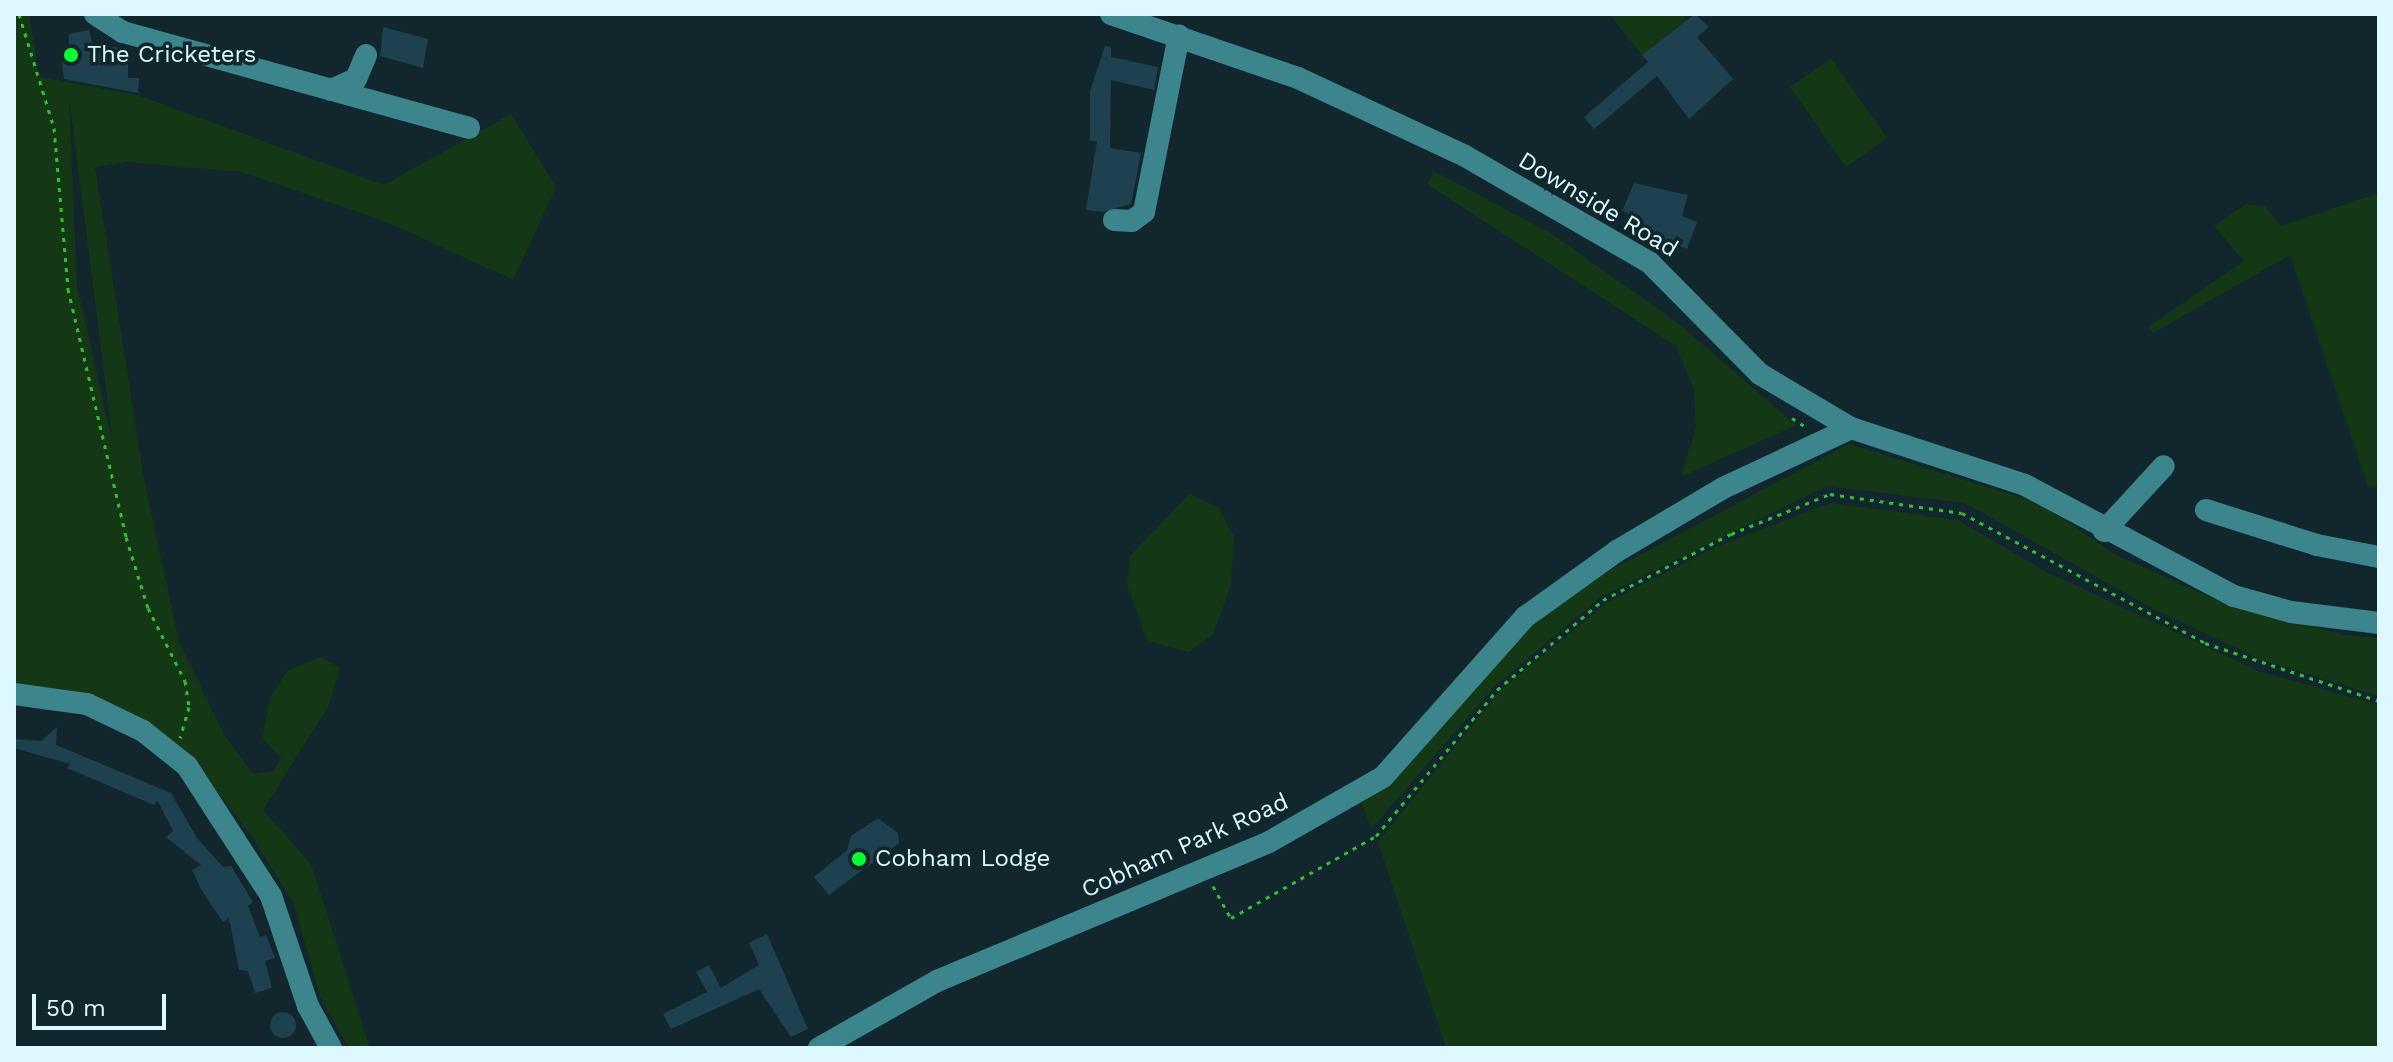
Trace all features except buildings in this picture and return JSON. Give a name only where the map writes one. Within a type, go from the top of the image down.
[{"type":"street","points":[[95,14],[123,32],[330,91],[370,96],[469,128]]},
{"type":"street","name":"Downside Road","points":[[1111,14],[1298,78],[1410,129],[1633,252],[1668,278],[1760,374],[1851,428],[2025,485],[2185,575],[2257,604],[2379,623]]},
{"type":"street","points":[[1114,220],[1132,221],[1144,212],[1179,35]]},
{"type":"street","points":[[330,91],[356,79],[366,55]]},
{"type":"street","name":"Cobham Park Road","points":[[819,1048],[937,981],[1269,842],[1383,777],[1525,617],[1617,551],[1723,488],[1851,428]]},
{"type":"street","points":[[2104,531],[2164,466]]},
{"type":"street","points":[[2206,510],[2317,545],[2379,557]]},
{"type":"street","points":[[14,694],[87,704],[172,752],[202,785],[262,878],[308,1006],[331,1048]]},
{"type":"path","points":[[19,14],[54,128],[68,289],[123,523],[148,608],[185,681],[184,732],[172,752]]},
{"type":"path","points":[[1203,869],[1231,918],[1333,862],[1376,836],[1497,690],[1603,600],[1731,534],[1830,494],[1962,513],[2205,643],[2379,701]]},
{"type":"green space","points":[[14,14],[29,14],[39,77],[137,95],[384,185],[511,114],[556,187],[513,280],[387,222],[242,172],[127,162],[95,167],[144,479],[179,642],[224,734],[253,774],[274,771],[281,758],[262,738],[270,698],[288,670],[322,657],[340,668],[328,707],[263,810],[311,864],[370,1048],[349,1048],[320,997],[294,904],[253,838],[185,750],[89,698],[64,689],[14,687]],"holes":[[[69,97],[112,436],[77,285]]]},
{"type":"green space","points":[[1609,14],[1682,14],[1687,20],[1642,55]]},
{"type":"green space","points":[[1831,58],[1887,138],[1846,167],[1790,87]]},
{"type":"green space","points":[[1434,171],[1552,234],[1679,324],[1796,425],[1681,477],[1696,428],[1694,389],[1676,346],[1427,184]]},
{"type":"green space","points":[[2379,193],[2379,486],[2368,487],[2290,255],[2153,333],[2148,327],[2244,261],[2214,226],[2246,204],[2265,206],[2281,226]]},
{"type":"green space","points":[[1849,444],[2039,503],[2116,555],[2218,601],[2344,635],[2379,638],[2379,696],[2262,660],[2157,611],[1965,503],[1827,486],[1602,596],[1495,686],[1372,828],[1360,802],[1528,624],[1602,575]]},
{"type":"green space","points":[[1189,494],[1218,507],[1234,536],[1231,585],[1213,634],[1189,652],[1147,641],[1127,584],[1130,556]]},
{"type":"green space","points":[[1831,503],[1958,520],[2045,571],[2258,671],[2379,705],[2379,1048],[1446,1048],[1378,842],[1501,690],[1608,602],[1718,546]]},
{"type":"place","name":"The Cricketers","points":[[71,55]]},
{"type":"place","name":"Cobham Lodge","points":[[859,859]]}]
